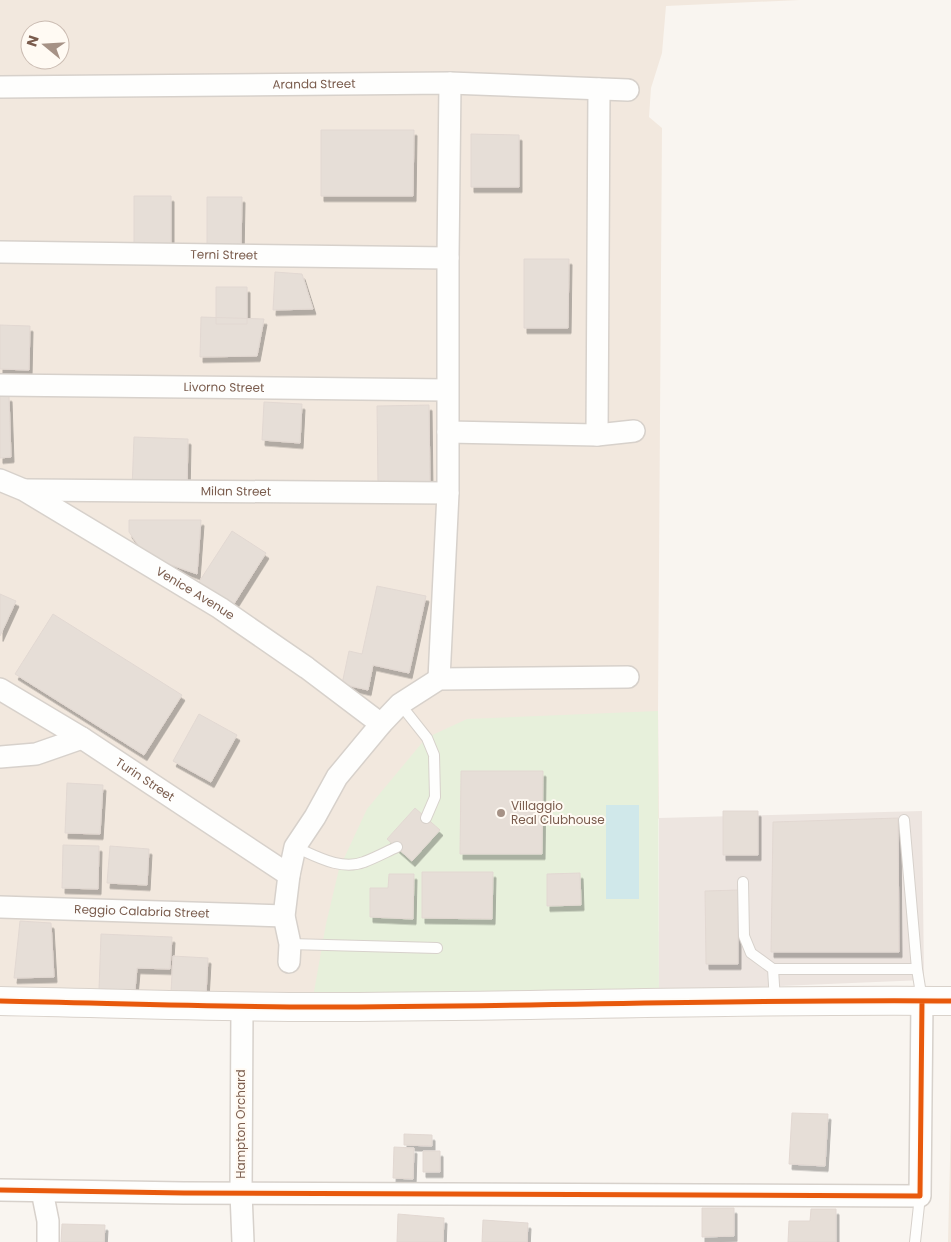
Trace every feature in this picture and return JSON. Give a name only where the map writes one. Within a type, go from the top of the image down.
[{"type":"street","name":"Aranda Street","points":[[0,87],[450,83],[628,90]]},
{"type":"street","points":[[439,679],[448,492],[450,83]]},
{"type":"street","points":[[597,434],[599,89]]},
{"type":"street","name":"Terni Street","points":[[0,252],[448,258]]},
{"type":"street","name":"Livorno Street","points":[[0,385],[447,390]]},
{"type":"street","points":[[448,432],[597,434],[634,431]]},
{"type":"street","name":"Venice Avenue","points":[[0,480],[24,490],[220,608],[307,668],[381,724]]},
{"type":"street","name":"Milan Street","points":[[24,490],[448,492]]},
{"type":"street","points":[[290,953],[284,916],[289,875],[295,847],[336,777],[400,704],[439,679],[628,677]]},
{"type":"street","name":"Turin Street","points":[[0,689],[82,738],[289,875]]},
{"type":"street","points":[[0,757],[36,754],[82,738]]},
{"type":"street","name":"Reggio Calabria Street","points":[[0,907],[284,916]]},
{"type":"street","points":[[0,1000],[242,1007],[951,1001]]},
{"type":"street","points":[[0,1190],[920,1196],[922,1001]]},
{"type":"street","name":"Hampton Orchard","points":[[242,1007],[241,1193],[243,1242]]},
{"type":"street","points":[[42,1191],[48,1221],[48,1242]]},
{"type":"lane","points":[[400,704],[427,738],[434,755],[434,797],[426,818]]},
{"type":"lane","points":[[904,820],[917,969],[922,1001]]},
{"type":"lane","points":[[295,847],[327,861],[346,865],[362,863],[397,847]]},
{"type":"lane","points":[[743,882],[744,936],[751,953],[773,969],[917,969]]},
{"type":"lane","points":[[290,953],[437,948]]},
{"type":"lane","points":[[773,969],[774,1001]]},
{"type":"lane","points":[[915,1242],[920,1196]]},
{"type":"shaded area","points":[[0,0],[800,0],[666,6],[662,53],[651,88],[649,117],[662,128],[659,818],[500,995],[0,996]]},
{"type":"shaded area","points":[[922,811],[924,980],[659,991],[659,818]]},
{"type":"shaded area","points":[[951,1119],[951,1242],[948,1242]]},
{"type":"green space","points":[[658,711],[659,991],[312,1003],[326,924],[339,869],[367,809],[426,738],[467,719]]},
{"type":"water","points":[[606,805],[639,805],[639,899],[606,899]]},
{"type":"building","points":[[321,130],[414,130],[413,196],[321,196]]},
{"type":"building","points":[[471,134],[519,135],[519,187],[471,187]]},
{"type":"building","points":[[134,196],[171,196],[171,251],[134,251]]},
{"type":"building","points":[[207,197],[242,197],[241,250],[207,250]]},
{"type":"building","points":[[524,259],[569,259],[568,328],[524,328]]},
{"type":"building","points":[[275,272],[302,274],[313,309],[273,310]]},
{"type":"building","points":[[216,287],[247,287],[247,324],[216,324]]},
{"type":"building","points":[[201,317],[264,319],[257,356],[200,357]]},
{"type":"building","points":[[0,325],[30,326],[29,370],[0,369]]},
{"type":"building","points":[[0,396],[9,396],[11,457],[0,458]]},
{"type":"building","points":[[264,402],[302,404],[300,443],[262,440]]},
{"type":"building","points":[[429,405],[430,486],[378,487],[377,406]]},
{"type":"building","points":[[134,437],[188,439],[187,489],[132,488]]},
{"type":"building","points":[[129,520],[201,520],[197,574],[146,556],[129,532]]},
{"type":"building","points":[[232,531],[266,553],[232,607],[197,585]]},
{"type":"building","points":[[377,586],[426,596],[409,673],[373,665],[368,690],[342,684],[349,651],[362,654]]},
{"type":"building","points":[[0,594],[16,601],[0,636]]},
{"type":"building","points":[[53,614],[182,695],[144,755],[15,674]]},
{"type":"building","points":[[199,714],[237,735],[211,782],[173,761]]},
{"type":"building","name":"Villaggio Real Clubhouse","points":[[461,771],[543,771],[542,854],[460,854]]},
{"type":"building","points":[[67,783],[103,785],[100,834],[65,833]]},
{"type":"building","points":[[415,808],[440,830],[412,861],[387,839]]},
{"type":"building","points":[[723,811],[758,811],[758,855],[723,855]]},
{"type":"building","points":[[898,818],[899,952],[771,952],[773,822]]},
{"type":"building","points":[[63,845],[99,846],[98,889],[62,888]]},
{"type":"building","points":[[110,846],[149,849],[147,885],[107,883]]},
{"type":"building","points":[[422,872],[493,872],[492,919],[422,918]]},
{"type":"building","points":[[580,873],[581,905],[547,906],[547,874]]},
{"type":"building","points":[[389,874],[414,874],[413,919],[370,917],[370,888],[388,888]]},
{"type":"building","points":[[738,890],[738,964],[706,964],[705,891]]},
{"type":"building","points":[[20,921],[51,923],[54,977],[14,978]]},
{"type":"building","points":[[101,934],[172,937],[170,969],[137,968],[135,990],[99,989]]},
{"type":"building","points":[[173,956],[208,958],[206,994],[171,992]]},
{"type":"building","points":[[792,1113],[828,1114],[825,1166],[789,1164]]},
{"type":"building","points":[[404,1134],[432,1135],[432,1146],[404,1145]]},
{"type":"building","points":[[394,1147],[414,1148],[413,1179],[393,1178]]},
{"type":"building","points":[[423,1151],[440,1151],[440,1172],[423,1172]]},
{"type":"building","points":[[702,1208],[734,1208],[734,1236],[702,1237]]},
{"type":"building","points":[[811,1209],[836,1209],[836,1242],[788,1242],[789,1221],[810,1221]]},
{"type":"building","points":[[398,1214],[444,1218],[443,1242],[397,1242]]},
{"type":"building","points":[[483,1220],[528,1223],[527,1242],[482,1242]]},
{"type":"building","points":[[62,1224],[105,1225],[104,1242],[61,1242]]},
{"type":"cycle path","points":[[0,1001],[320,1007],[793,1001],[951,1001]]},
{"type":"cycle path","points":[[0,1190],[184,1193],[920,1196],[922,1001]]},
{"type":"place","name":"Villaggio Real Clubhouse","points":[[501,813]]}]
